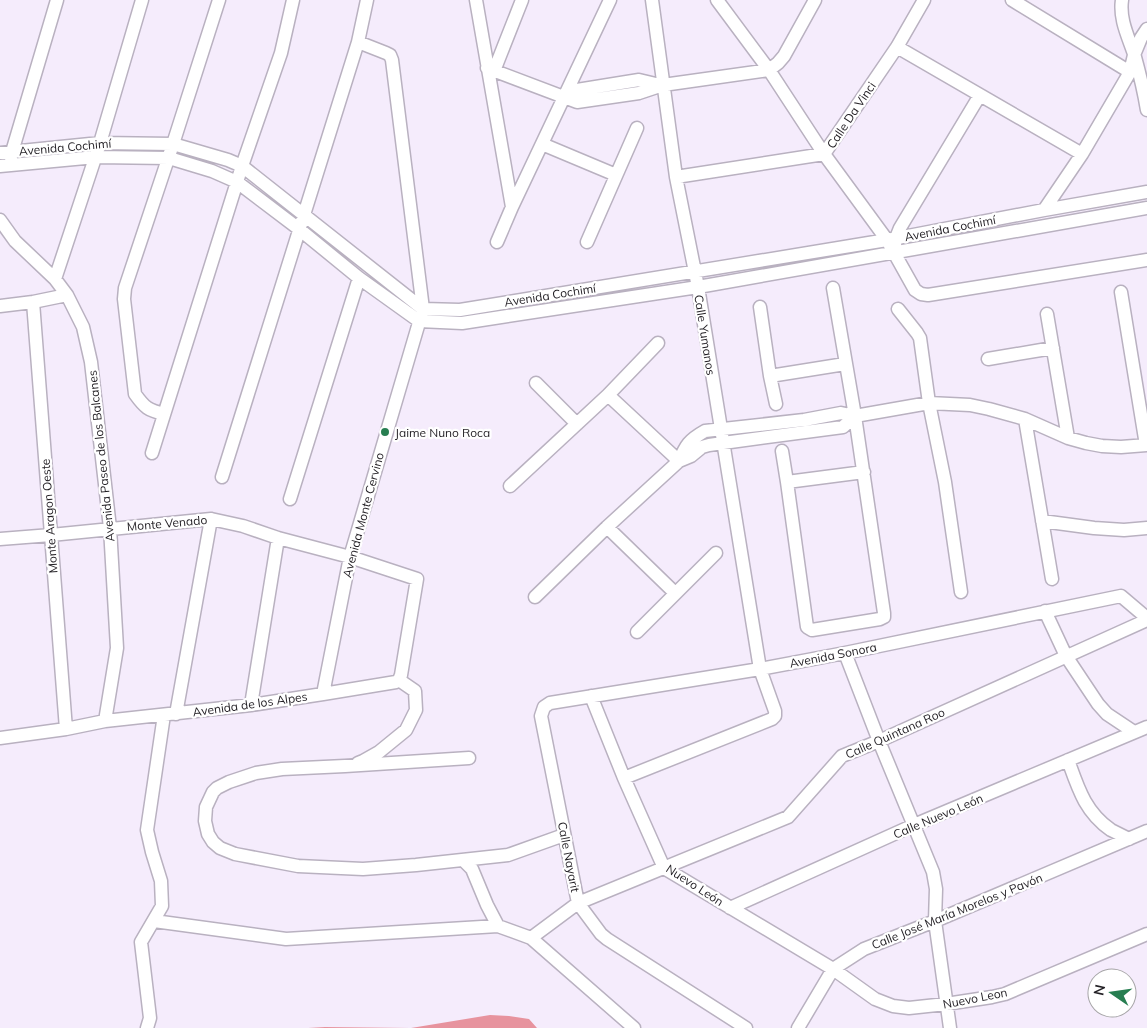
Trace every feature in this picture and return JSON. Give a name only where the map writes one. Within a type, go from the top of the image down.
[{"type":"street","points":[[6,159],[57,0]]},
{"type":"street","points":[[55,279],[96,157],[142,0]]},
{"type":"street","points":[[164,414],[150,410],[135,394],[124,300],[126,288],[219,0]]},
{"type":"street","points":[[152,453],[242,166],[281,53],[293,0]]},
{"type":"street","points":[[222,477],[358,42],[367,0]]},
{"type":"street","points":[[476,0],[491,69],[512,207]]},
{"type":"street","points":[[491,69],[522,0]]},
{"type":"street","points":[[497,242],[610,0]]},
{"type":"street","name":"Calle Yumanos","points":[[624,778],[772,719],[775,716],[775,711],[760,669],[698,287],[676,177],[652,0]]},
{"type":"street","points":[[717,0],[768,70],[824,154],[891,239],[895,253],[915,290],[921,294],[928,295],[1147,260]]},
{"type":"street","points":[[491,69],[564,96],[577,90],[639,80],[663,85],[768,70],[784,56],[815,0]]},
{"type":"street","name":"Calle Da Vinci","points":[[676,177],[824,154],[897,47],[924,0]]},
{"type":"street","points":[[1012,0],[1130,72]]},
{"type":"street","points":[[1122,0],[1124,26],[1144,90],[1147,110]]},
{"type":"street","points":[[1044,210],[1082,154],[1130,72],[1134,55],[1147,29]]},
{"type":"street","points":[[358,42],[386,53],[392,60],[421,315]]},
{"type":"street","points":[[897,47],[1082,154]]},
{"type":"street","points":[[891,239],[900,228],[980,95]]},
{"type":"street","points":[[587,242],[637,128]]},
{"type":"street","name":"Avenida Cochimí","points":[[6,159],[100,143],[173,144],[228,160],[242,166],[304,214],[421,315],[891,239],[1147,192]]},
{"type":"street","points":[[542,144],[616,175]]},
{"type":"street","name":"Avenida Cochimí","points":[[6,159],[168,158],[212,171],[237,182],[359,278],[421,315],[462,323],[698,287],[1147,208]]},
{"type":"street","name":"Avenida Paseo de los Balcanes","points":[[0,220],[15,241],[55,279],[67,295],[83,328],[91,362],[110,528],[117,648],[105,721]]},
{"type":"street","points":[[290,498],[359,278]]},
{"type":"street","points":[[782,451],[807,628],[812,630],[880,620],[884,617],[884,613],[864,472],[833,288]]},
{"type":"street","points":[[679,462],[685,447],[705,431],[843,426],[855,416],[929,403],[970,405],[989,409],[1025,419],[1068,438],[1086,443],[1121,447],[1146,445],[1121,292]]},
{"type":"street","points":[[0,306],[67,295]]},
{"type":"street","name":"Monte Aragon Oeste","points":[[33,302],[66,730]]},
{"type":"street","points":[[760,308],[776,404]]},
{"type":"street","points":[[898,309],[920,338],[929,403],[945,482],[960,592]]},
{"type":"street","points":[[1048,314],[1068,438]]},
{"type":"street","name":"Avenida Monte Cervino","points":[[323,694],[350,557],[421,315]]},
{"type":"street","points":[[510,486],[608,396],[658,343]]},
{"type":"street","points":[[988,359],[1053,348]]},
{"type":"street","points":[[770,376],[845,364]]},
{"type":"street","points":[[536,383],[577,424]]},
{"type":"street","points":[[608,396],[679,462]]},
{"type":"street","points":[[1025,419],[1052,579]]},
{"type":"street","points":[[535,597],[607,527],[679,462],[691,456],[702,447],[804,426]]},
{"type":"street","points":[[787,482],[864,472]]},
{"type":"street","points":[[147,1028],[150,1018],[141,942],[162,906],[161,881],[147,830],[211,519]]},
{"type":"street","name":"Monte Venado","points":[[0,539],[211,519],[243,526],[278,538],[350,557],[417,580],[399,680]]},
{"type":"street","points":[[1042,521],[1094,528],[1124,530],[1147,528]]},
{"type":"street","points":[[607,527],[675,593]]},
{"type":"street","points":[[251,705],[278,538]]},
{"type":"street","points":[[637,632],[716,552]]},
{"type":"street","name":"Avenida Sonora","points":[[544,707],[550,703],[760,669],[845,653],[1121,596],[1147,619]]},
{"type":"street","points":[[1045,611],[1066,656],[1098,704],[1107,714],[1134,732]]},
{"type":"street","name":"Calle Quintana Roo","points":[[578,904],[788,817],[842,756],[1147,619]]},
{"type":"street","points":[[845,653],[933,872],[936,889],[935,921],[950,1028]]},
{"type":"street","points":[[345,766],[363,761],[379,752],[406,730],[416,710],[415,691],[399,680]]},
{"type":"street","name":"Avenida de los Alpes","points":[[0,738],[66,730],[105,721],[251,705],[399,680]]},
{"type":"street","name":"Nuevo León","points":[[591,696],[624,778],[664,868],[833,969]]},
{"type":"street","name":"Calle Nayarit","points":[[531,938],[578,904],[541,716],[544,707]]},
{"type":"street","name":"Calle Nuevo León","points":[[730,908],[914,825],[1147,727]]},
{"type":"street","points":[[469,758],[282,769],[256,773],[229,782],[213,792],[206,807],[205,821],[208,834],[220,848],[235,854],[298,866],[363,869],[416,866],[508,855],[564,835]]},
{"type":"street","points":[[1068,760],[1086,805],[1097,818],[1112,830],[1129,839]]},
{"type":"street","name":"Calle José María Morelos y Pavón","points":[[798,1028],[833,969],[864,949],[1147,831]]},
{"type":"street","points":[[463,860],[472,869],[498,926]]},
{"type":"street","points":[[578,904],[607,939],[746,1028]]},
{"type":"street","points":[[154,921],[286,939],[498,926],[531,938],[634,1028]]},
{"type":"street","name":"Nuevo Leon","points":[[833,969],[875,999],[893,1006],[909,1008],[946,1004],[1005,994],[1147,934]]},
{"type":"shaded area","points":[[490,1015],[529,1019],[537,1028],[411,1028]]},
{"type":"shaded area","points":[[325,1027],[411,1028],[308,1028]]},
{"type":"place","name":"Jaime Nuno Roca","points":[[385,432]]}]
